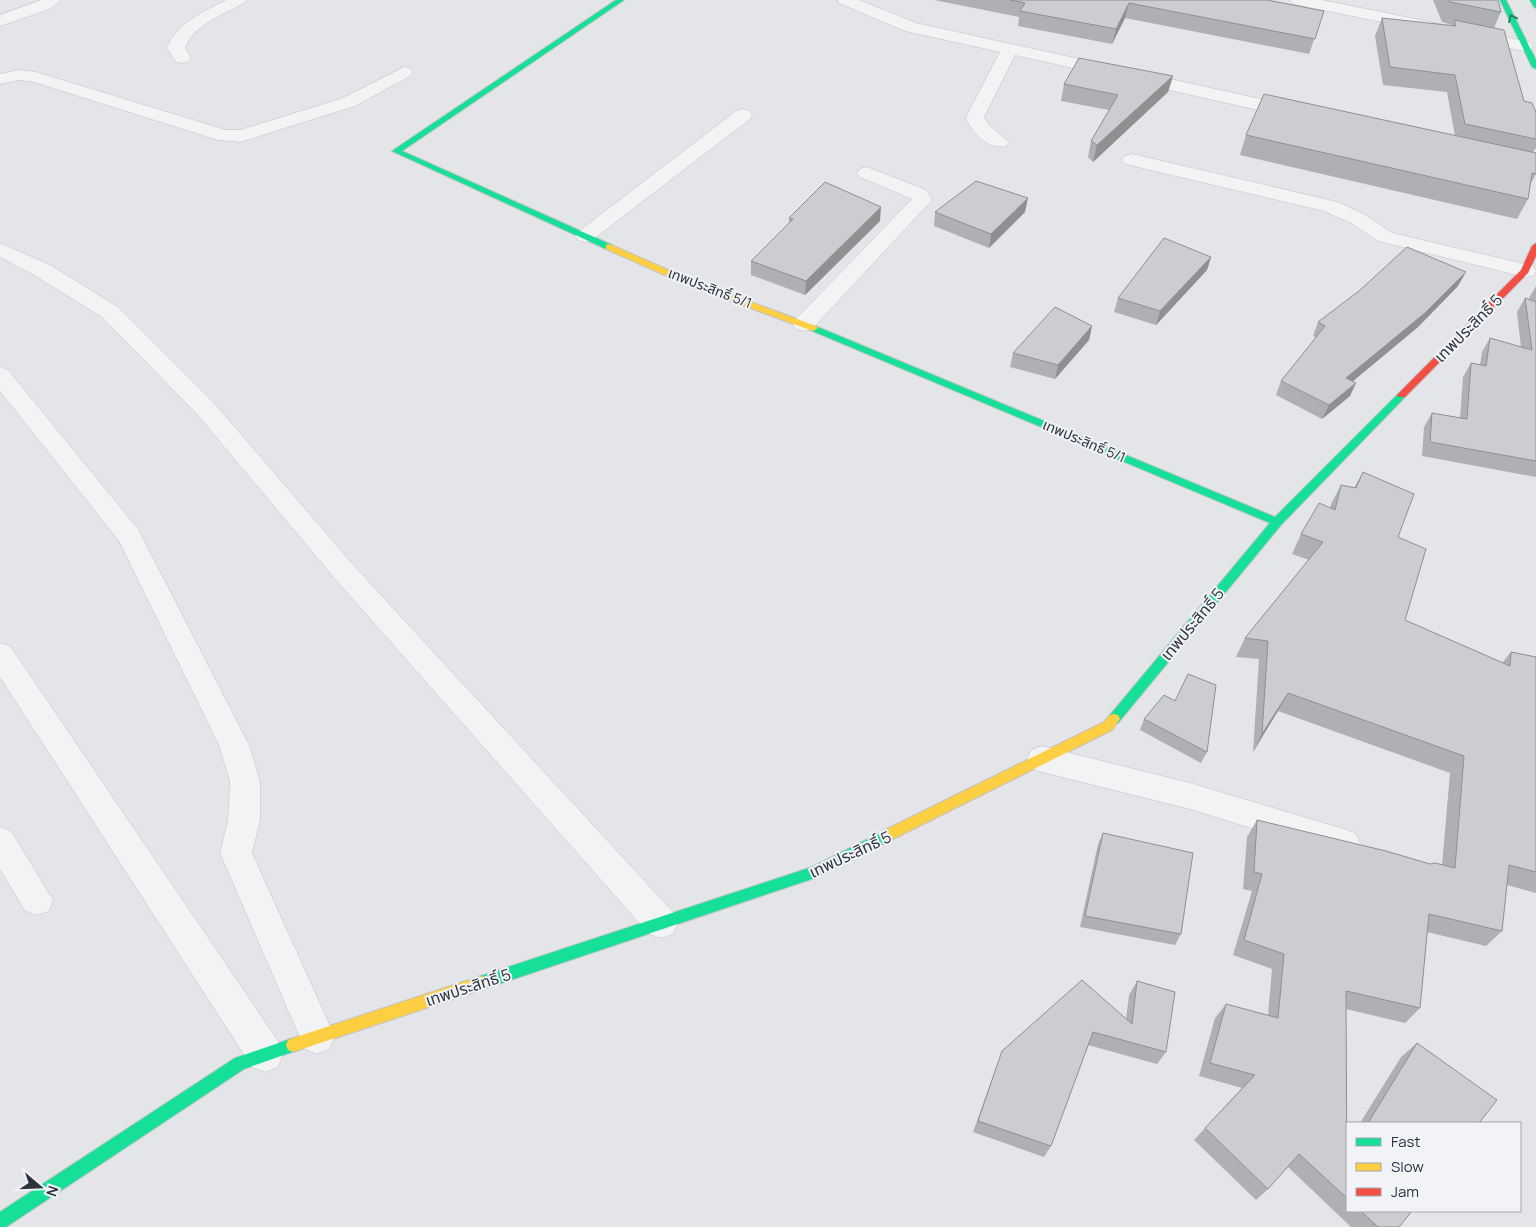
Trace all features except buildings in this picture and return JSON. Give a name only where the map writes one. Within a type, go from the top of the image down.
[{"type":"street","points":[[0,21],[44,6],[53,0]]},
{"type":"street","points":[[182,58],[176,48],[177,41],[185,30],[238,0]]},
{"type":"street","name":"เทพประสิทธิ์ 5/1","points":[[621,0],[396,151],[688,282],[804,324],[1277,522]]},
{"type":"street","points":[[845,0],[911,27],[1312,117]]},
{"type":"street","points":[[1298,0],[1530,49]]},
{"type":"street","points":[[1503,0],[1530,49],[1536,67]]},
{"type":"street","points":[[1533,0],[1536,6]]},
{"type":"street","points":[[999,142],[976,123],[975,117],[1010,49]]},
{"type":"street","points":[[0,78],[19,75],[36,77],[225,136],[240,136],[349,102],[404,72]]},
{"type":"street","points":[[585,236],[743,115]]},
{"type":"street","points":[[1132,160],[1331,206],[1358,219],[1384,236],[1525,271]]},
{"type":"street","points":[[804,324],[922,200],[919,194],[866,172]]},
{"type":"street","name":"เทพประสิทธิ์ 5","points":[[0,1221],[240,1063],[815,872],[1108,726],[1277,522],[1525,271],[1536,246]]},
{"type":"street","points":[[0,249],[42,270],[110,312],[205,408],[346,574],[661,923]]},
{"type":"street","points":[[0,375],[130,536],[234,745],[245,781],[244,820],[236,853],[317,1037]]},
{"type":"street","points":[[0,654],[265,1054]]},
{"type":"street","points":[[1042,759],[1190,796],[1369,850]]},
{"type":"street","points":[[0,842],[37,900]]},
{"type":"traffic: fast","points":[[609,247],[396,151],[621,0]]},
{"type":"traffic: fast","points":[[1503,0],[1536,67]]},
{"type":"traffic: fast","points":[[1533,0],[1536,6]]},
{"type":"traffic: fast","points":[[813,328],[1277,522]]},
{"type":"traffic: fast","points":[[1114,719],[1277,522],[1402,395]]},
{"type":"traffic: fast","points":[[481,983],[815,872],[888,835]]},
{"type":"traffic: fast","points":[[0,1221],[240,1063],[293,1045]]},
{"type":"traffic: slow","points":[[609,247],[688,282],[813,328]]},
{"type":"traffic: slow","points":[[888,835],[1108,726],[1114,719]]},
{"type":"traffic: slow","points":[[293,1045],[481,983]]},
{"type":"traffic: jam","points":[[1402,395],[1525,271],[1536,246]]}]
